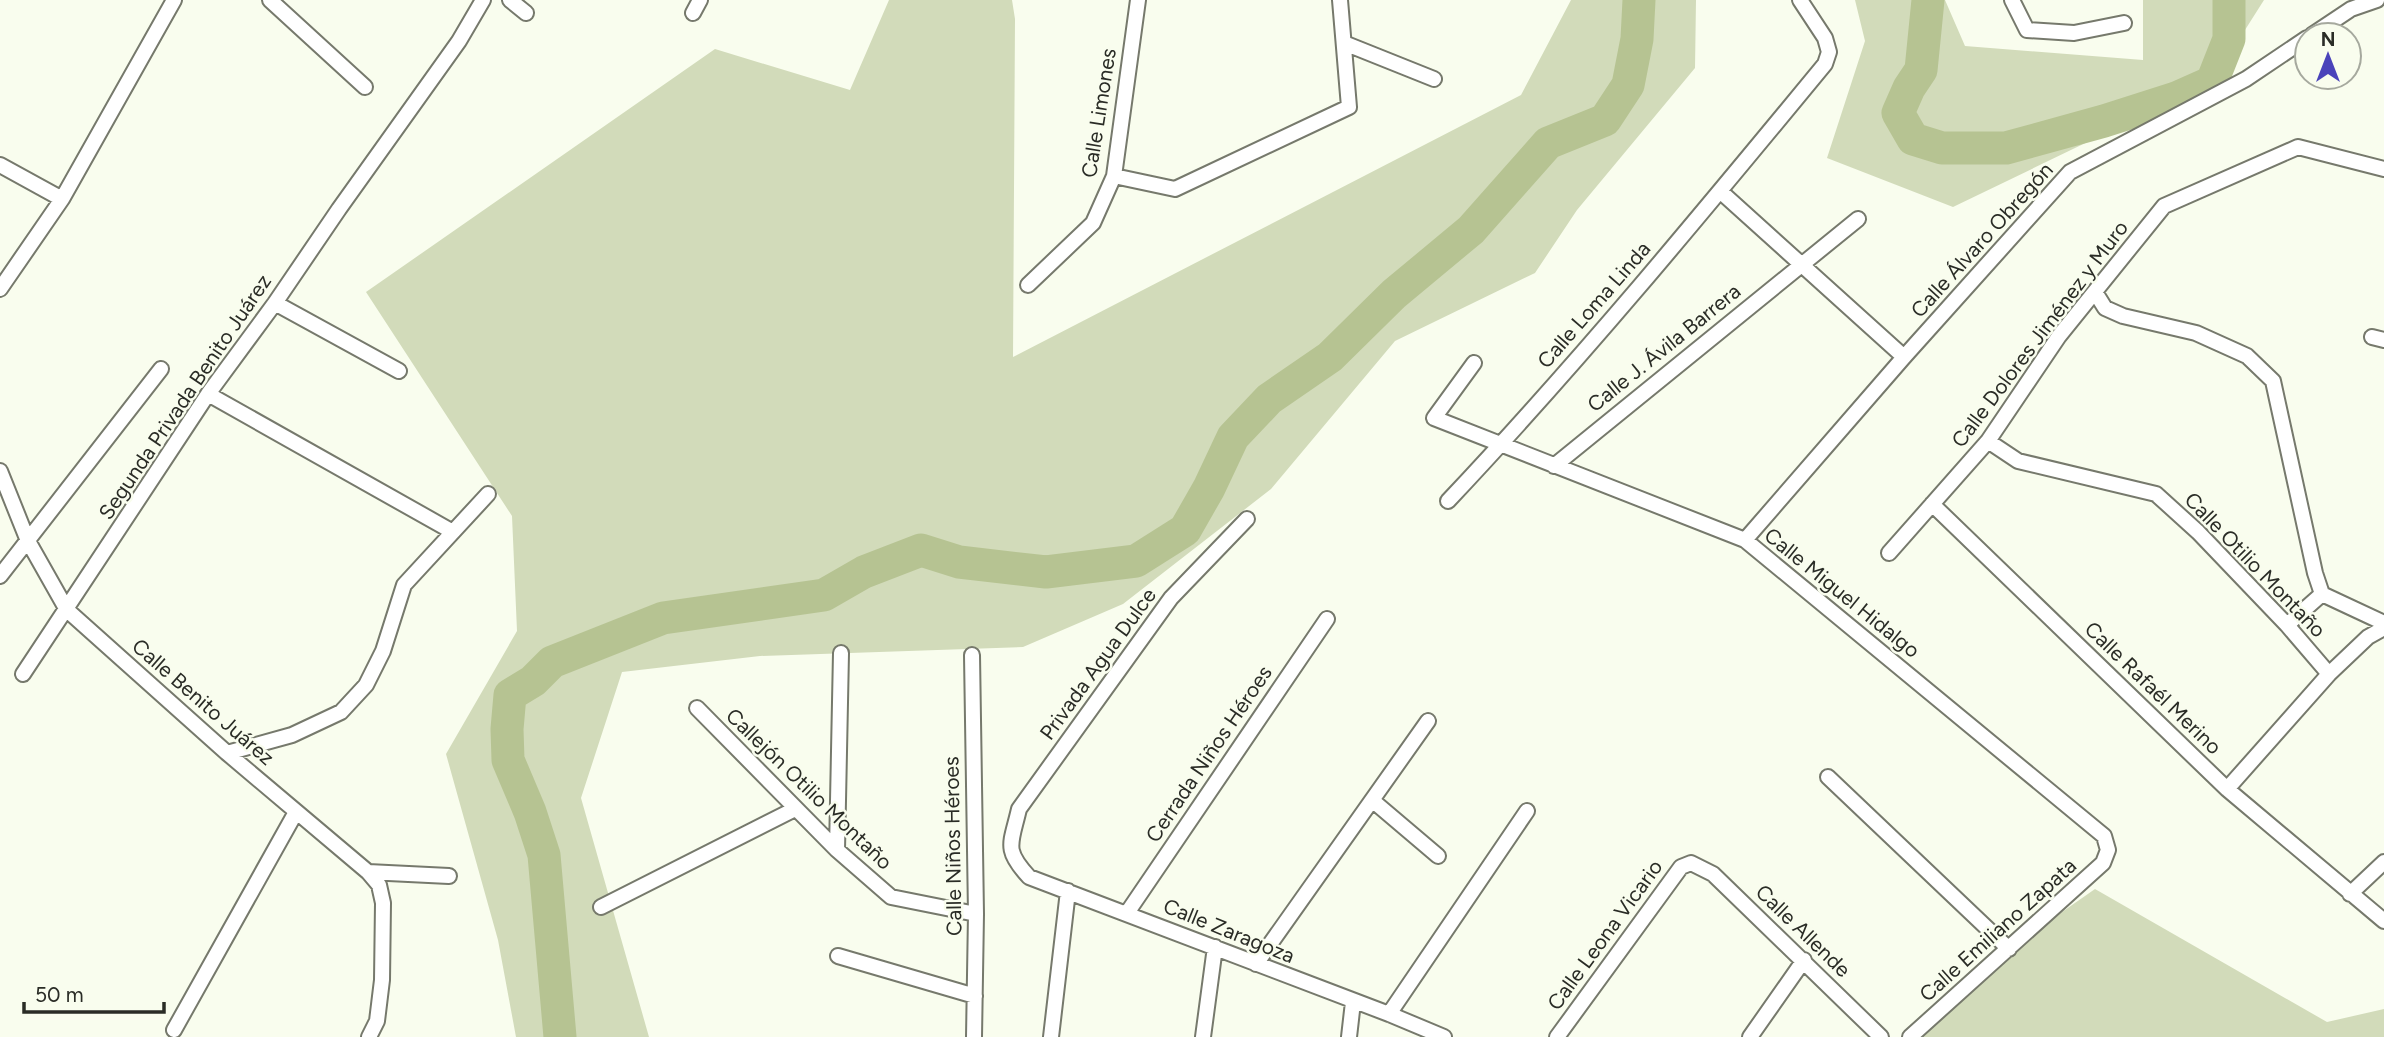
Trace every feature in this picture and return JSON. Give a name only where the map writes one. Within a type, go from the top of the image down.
[{"type":"street","points":[[0,289],[62,199],[174,0]]},
{"type":"street","points":[[270,0],[365,87]]},
{"type":"street","name":"Segunda Privada Benito Juárez","points":[[23,674],[208,394],[459,41],[483,0]]},
{"type":"street","points":[[510,0],[526,13]]},
{"type":"street","points":[[693,13],[700,0]]},
{"type":"street","name":"Calle Limones","points":[[1028,285],[1093,223],[1114,176],[1138,0]]},
{"type":"street","points":[[1114,176],[1175,189],[1349,107],[1340,0]]},
{"type":"street","name":"Calle Loma Linda","points":[[1448,500],[1500,446],[1720,191],[1825,64],[1829,52],[1825,38],[1800,0]]},
{"type":"street","points":[[2012,0],[2026,30],[2074,33],[2124,23]]},
{"type":"street","points":[[2333,21],[2351,9],[2377,0]]},
{"type":"street","points":[[1344,43],[1434,79]]},
{"type":"street","name":"Calle Álvaro Obregón","points":[[1745,540],[2070,172],[2246,79],[2293,47]]},
{"type":"street","name":"Calle Dolores Jiménez y Muro","points":[[1889,553],[1988,441],[2059,336],[2164,206],[2298,147],[2384,169]]},
{"type":"street","points":[[0,165],[62,199]]},
{"type":"street","points":[[1720,191],[1904,357]]},
{"type":"street","name":"Calle J. Ávila Barrera","points":[[1554,466],[1858,219]]},
{"type":"street","points":[[2095,292],[2105,308],[2123,316],[2196,333],[2248,356],[2273,381],[2315,573],[2322,594],[2384,625],[2329,674],[2227,789]]},
{"type":"street","points":[[275,303],[399,371]]},
{"type":"street","name":"Calle Miguel Hidalgo","points":[[1474,363],[1434,418],[1500,446],[1700,520],[1745,540],[2104,835],[2108,850]]},
{"type":"street","points":[[0,576],[161,369]]},
{"type":"street","points":[[208,394],[453,531]]},
{"type":"street","name":"Calle Otilio Montaño","points":[[1988,441],[2018,461],[2157,494],[2198,532],[2287,625],[2329,674]]},
{"type":"street","name":"Calle Benito Juárez","points":[[0,471],[28,541],[67,610],[227,753],[368,872]]},
{"type":"street","points":[[227,753],[292,735],[341,712],[366,685],[383,651],[404,585],[488,494]]},
{"type":"street","name":"Calle Rafaél Merino","points":[[1932,504],[2227,789],[2384,921]]},
{"type":"street","name":"Privada Agua Dulce","points":[[1011,850],[1019,809],[1171,598],[1247,519]]},
{"type":"street","points":[[2287,625],[2322,594]]},
{"type":"street","name":"Cerrada Niños Héroes","points":[[1126,913],[1326,619]]},
{"type":"street","points":[[837,850],[841,653]]},
{"type":"street","name":"Calle Niños Héroes","points":[[972,655],[976,914],[974,1037]]},
{"type":"street","name":"Callejón Otilio Montaño","points":[[697,708],[837,850],[891,897],[976,914]]},
{"type":"street","points":[[1256,964],[1427,721]]},
{"type":"street","points":[[1828,777],[2009,949]]},
{"type":"street","points":[[1372,800],[1438,856]]},
{"type":"street","points":[[601,907],[795,809]]},
{"type":"street","points":[[1389,1014],[1527,811]]},
{"type":"street","points":[[174,1030],[296,812]]},
{"type":"street","name":"Calle Zaragoza","points":[[1011,850],[1014,861],[1029,877],[1444,1037]]},
{"type":"street","name":"Calle Emiliano Zapata","points":[[1910,1037],[2103,863],[2108,850]]},
{"type":"street","points":[[2350,894],[2384,862]]},
{"type":"street","name":"Calle Allende","points":[[1690,863],[1713,874],[1881,1037]]},
{"type":"street","name":"Calle Leona Vicario","points":[[1557,1037],[1681,867],[1690,863]]},
{"type":"street","points":[[368,872],[449,876]]},
{"type":"street","points":[[368,872],[379,885],[383,903],[382,980],[377,1021],[369,1037]]},
{"type":"street","points":[[1051,1037],[1068,891]]},
{"type":"street","points":[[1203,1037],[1216,947]]},
{"type":"street","points":[[838,956],[975,996]]},
{"type":"street","points":[[1750,1037],[1804,960]]},
{"type":"street","points":[[1349,1037],[1353,1002]]},
{"type":"green space","points":[[889,0],[1012,0],[1015,19],[1013,357],[1521,95],[1571,0],[1696,0],[1695,68],[1577,210],[1535,273],[1395,341],[1271,489],[1123,604],[1023,647],[760,656],[622,672],[581,798],[649,1037],[516,1037],[498,940],[446,754],[517,631],[512,516],[366,292],[715,49],[850,90]]},
{"type":"green space","points":[[1855,0],[1945,0],[1965,46],[2143,60],[2143,0],[2264,0],[2212,82],[1953,207],[1827,158],[1865,41]]},
{"type":"green space","points":[[2095,889],[2327,1022],[2384,1009],[2384,1037],[1910,1037],[2009,949]]},
{"type":"waterway","points":[[560,1037],[544,855],[530,812],[508,760],[510,695],[533,681],[552,662],[663,618],[824,595],[864,572],[921,550],[959,562],[1046,572],[1136,561],[1185,530],[1233,437],[1269,399],[1330,357],[1394,294],[1471,230],[1548,143],[1605,120],[1628,85],[1637,39],[1639,0]]},
{"type":"waterway","points":[[1928,0],[1921,70],[1898,113],[1913,139],[1942,148],[2006,148],[2176,98],[2212,82],[2229,39],[2229,0]]}]
